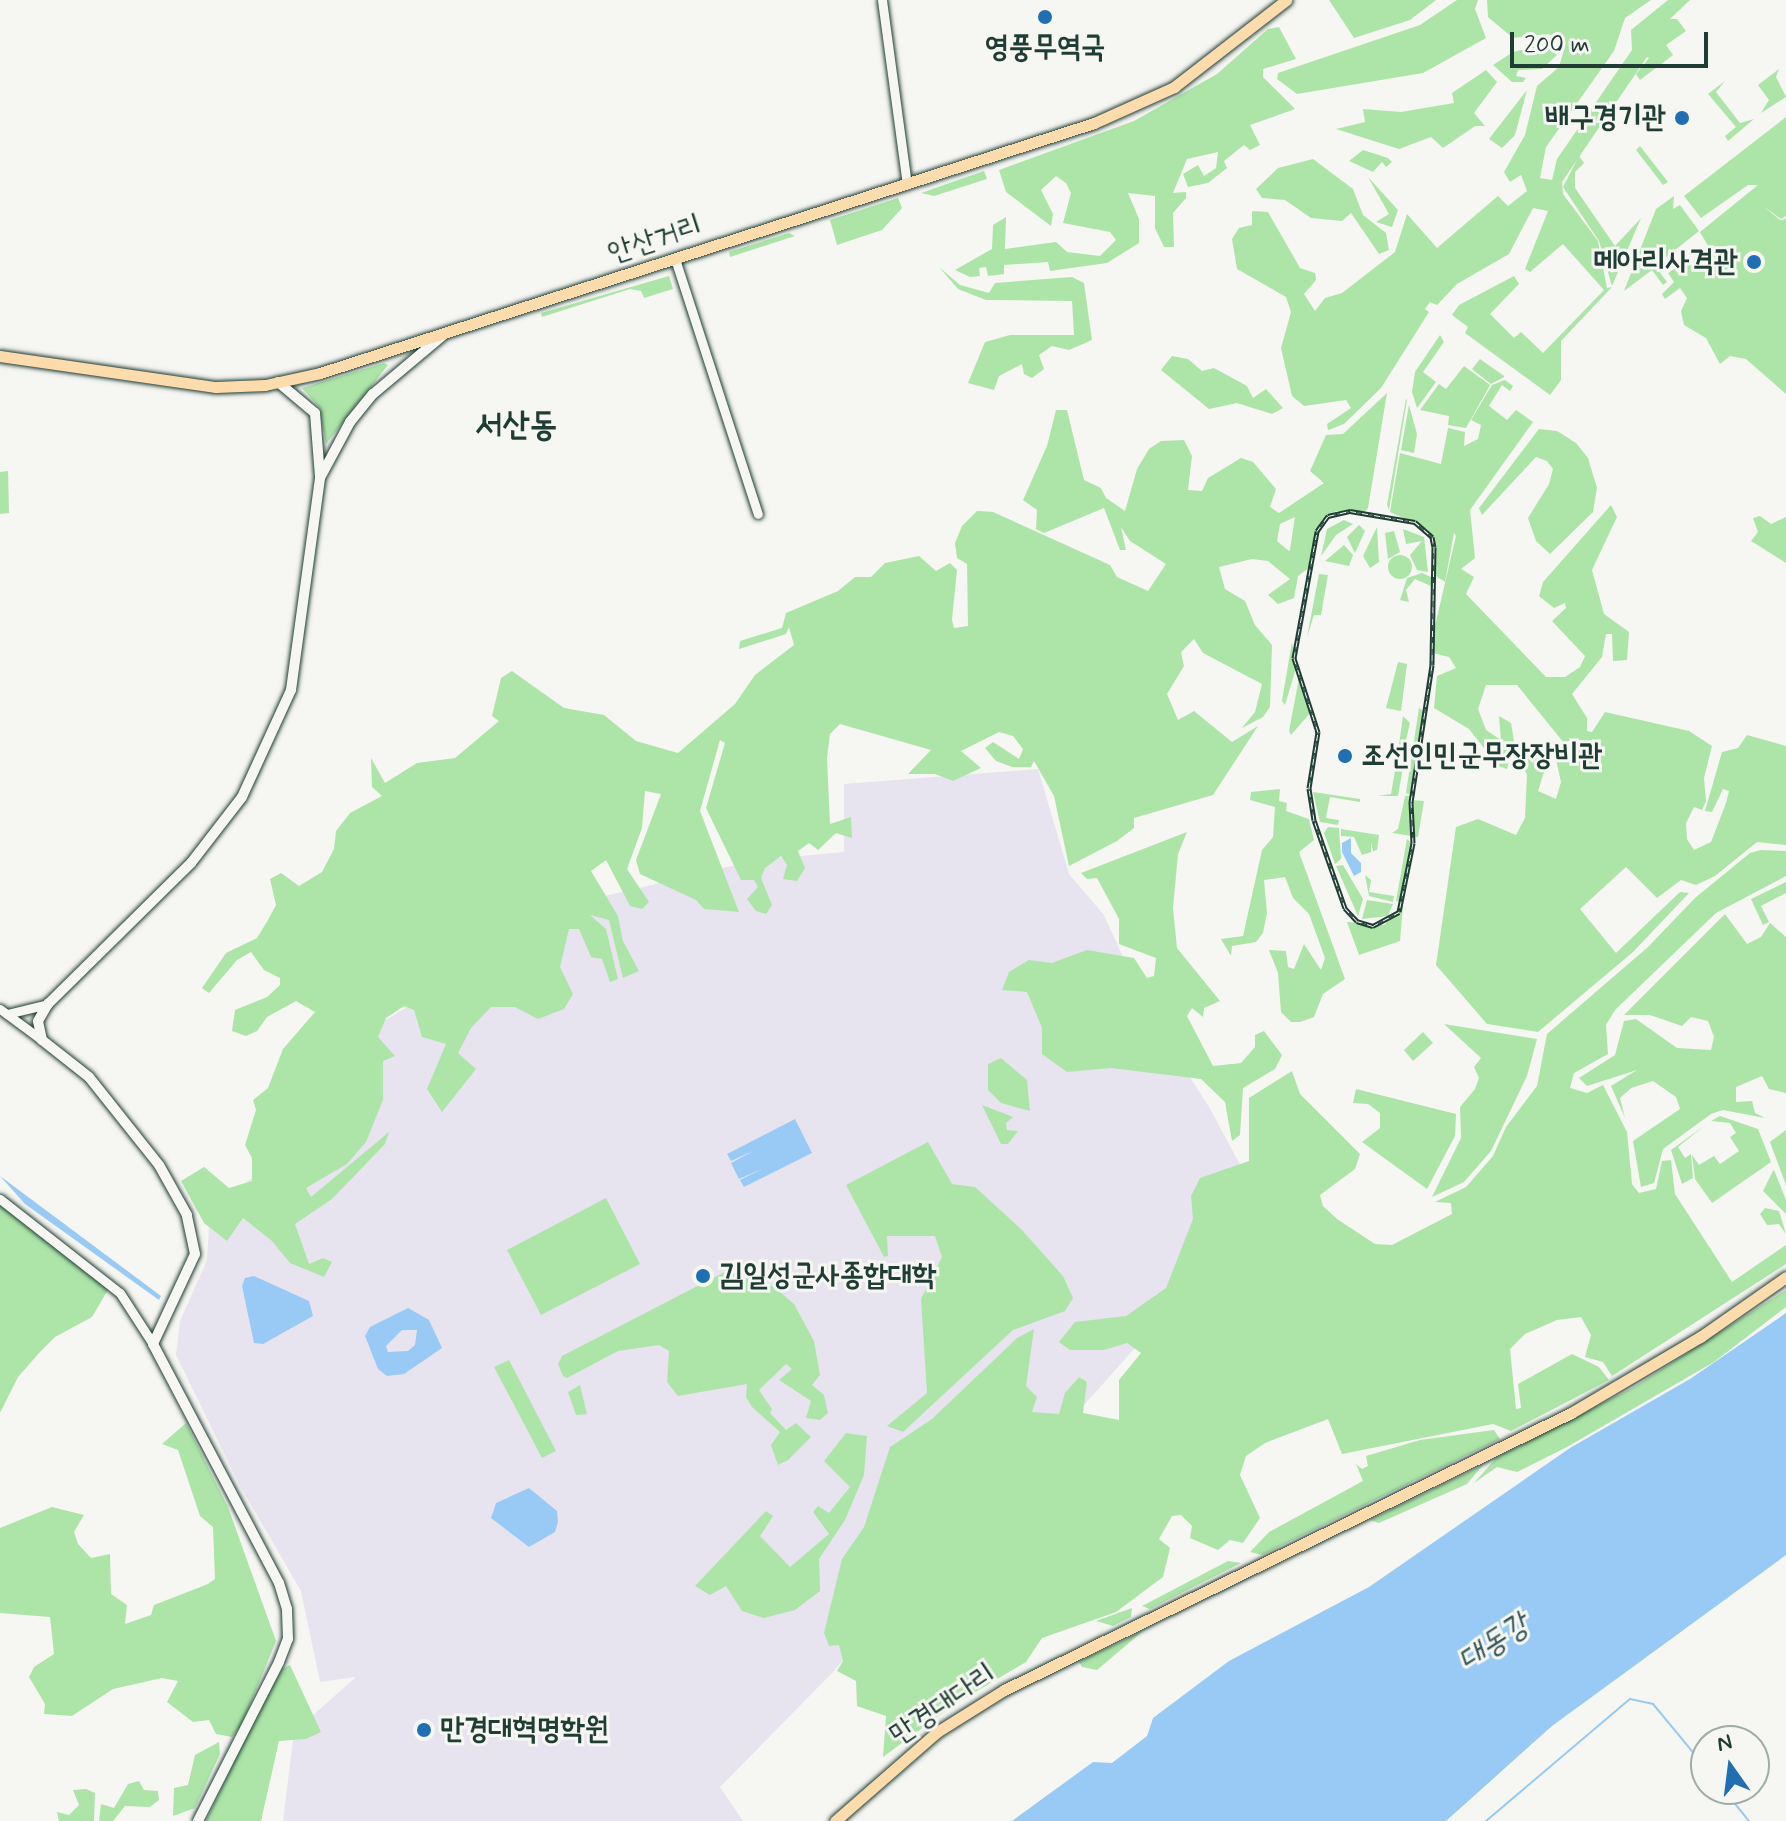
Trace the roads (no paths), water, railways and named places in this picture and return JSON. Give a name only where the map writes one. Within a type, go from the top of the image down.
[{"type":"main road","name":"안산거리","points":[[0,356],[192,385],[278,382],[451,331],[1132,108],[1222,54],[1286,0]]},
{"type":"main road","points":[[320,478],[350,422],[373,394],[451,331]]},
{"type":"main road","points":[[198,1821],[279,1662],[289,1622],[279,1583],[153,1344],[195,1254],[187,1215],[159,1165],[89,1077],[42,1040],[38,1021],[48,1004],[213,839],[253,778],[279,726],[294,679],[320,478],[315,413],[278,382]]},
{"type":"main road","name":"만경대다리","points":[[835,1821],[937,1732],[1004,1690],[1571,1413],[1750,1303],[1786,1277]]},
{"type":"street","points":[[882,0],[907,184]]},
{"type":"street","points":[[675,259],[758,514]]},
{"type":"street","points":[[4,1012],[48,1004]]},
{"type":"street","points":[[4,1012],[42,1040]]},
{"type":"street","points":[[0,1199],[112,1285],[153,1344]]},
{"type":"water","points":[[1351,838],[1351,853],[1361,863],[1361,872],[1354,876],[1342,852],[1342,843]]},
{"type":"water","points":[[795,1119],[812,1153],[744,1187],[740,1180],[762,1169],[739,1179],[731,1163],[753,1151],[731,1161],[727,1154]]},
{"type":"water","points":[[0,1176],[161,1296],[159,1300],[25,1204]]},
{"type":"water","points":[[254,1276],[309,1301],[313,1316],[263,1344],[254,1343],[242,1286],[245,1278]]},
{"type":"water","points":[[408,1308],[429,1320],[442,1348],[404,1374],[387,1376],[378,1369],[365,1336],[370,1327]],"holes":[[[402,1330],[417,1330],[415,1345],[408,1351],[388,1352],[386,1346]]]},
{"type":"water","name":"대동강","points":[[1786,1313],[1786,1555],[1552,1726],[1446,1821],[1012,1821],[1093,1762],[1112,1763],[1147,1736],[1153,1718],[1229,1661],[1369,1587],[1570,1448],[1690,1379]]},
{"type":"water","points":[[529,1488],[557,1511],[558,1522],[555,1532],[529,1547],[491,1518],[496,1503]]},
{"type":"waterway","points":[[1486,1821],[1630,1699],[1653,1704],[1690,1749]]},
{"type":"waterway","points":[[1736,1805],[1749,1821]]},
{"type":"railway","points":[[1350,511],[1415,522],[1432,537],[1434,547],[1432,665],[1411,802],[1413,843],[1399,912],[1373,926],[1357,921],[1345,908],[1314,820],[1309,788],[1318,732],[1294,658],[1317,531],[1328,516],[1350,511]]},
{"type":"place","name":"영풍무역국","points":[[1045,17]]},
{"type":"place","name":"배구경기관","points":[[1682,118]]},
{"type":"place","name":"메아리사격관","points":[[1754,262]]},
{"type":"place","name":"조선인민군무장장비관","points":[[1345,756]]},
{"type":"place","name":"김일성군사종합대학","points":[[703,1276]]},
{"type":"place","name":"만경대혁명학원","points":[[424,1730]]},
{"type":"district","name":"서산동","points":[[516,426]]}]
